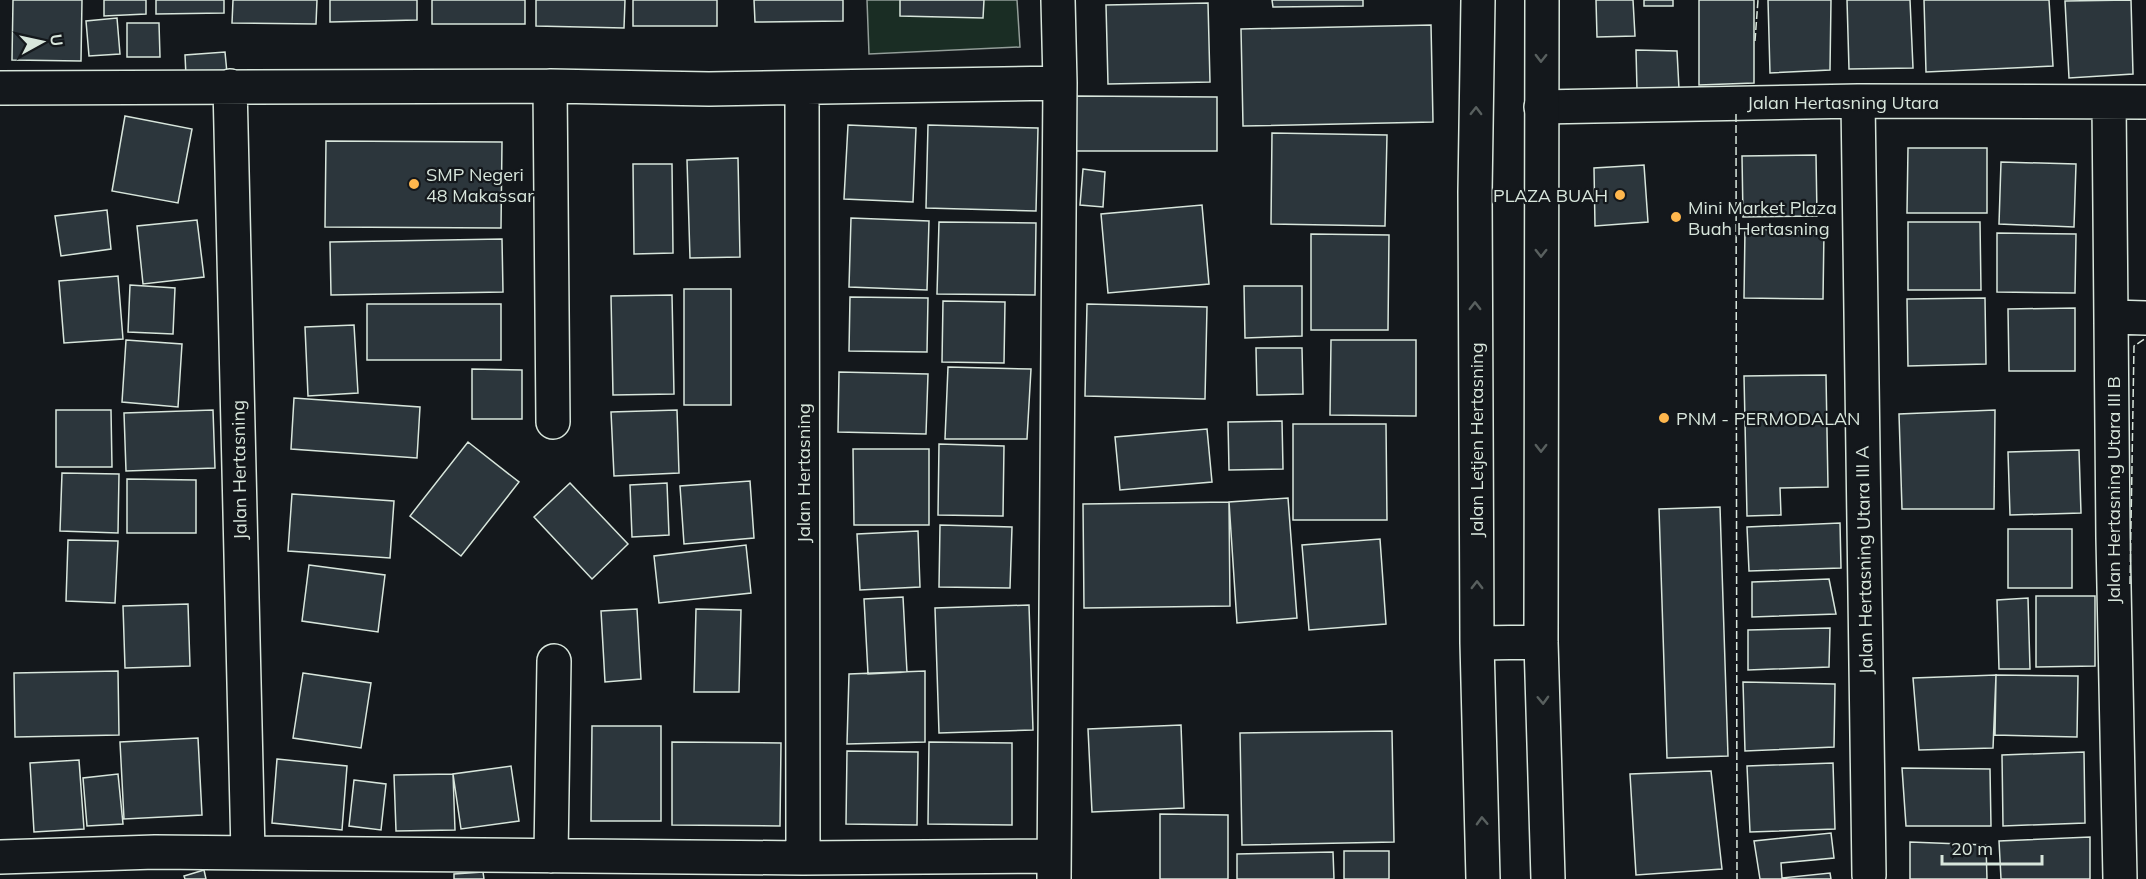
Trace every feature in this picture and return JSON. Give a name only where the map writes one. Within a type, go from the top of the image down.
[{"type":"street","points":[[0,857],[155,852],[803,858],[1054,867],[1060,83],[1058,0]]},
{"type":"street","name":"Jalan Letjen Hertasning","points":[[1478,0],[1475,192],[1477,644],[1483,879]]},
{"type":"street","points":[[1542,0],[1541,642],[1548,879]]},
{"type":"street","points":[[0,108],[0,87],[550,86],[709,89],[1060,83]]},
{"type":"street","name":"Jalan Hertasning","points":[[230,86],[248,854]]},
{"type":"street","points":[[550,86],[553,422]]},
{"type":"street","name":"Jalan Hertasning","points":[[802,88],[803,858]]},
{"type":"street","name":"Jalan Hertasning Utara","points":[[1541,107],[1858,101],[2146,102]]},
{"type":"street","name":"Jalan Hertasning Utara III A","points":[[1858,101],[1869,875]]},
{"type":"street","name":"Jalan Hertasning Utara III B","points":[[2109,102],[2113,538],[2120,879]]},
{"type":"street","points":[[2112,316],[2146,318]]},
{"type":"street","points":[[1477,644],[1541,642]]},
{"type":"street","points":[[551,856],[554,661]]},
{"type":"green space","points":[[867,0],[1017,0],[1020,47],[869,54]]},
{"type":"building","points":[[13,0],[82,0],[81,61],[12,60]]},
{"type":"building","points":[[104,0],[146,0],[146,14],[104,16]]},
{"type":"building","points":[[156,0],[224,0],[224,13],[156,14]]},
{"type":"building","points":[[233,0],[317,0],[316,24],[232,23]]},
{"type":"building","points":[[330,0],[417,0],[417,20],[330,22]]},
{"type":"building","points":[[432,0],[525,0],[525,24],[432,24]]},
{"type":"building","points":[[536,0],[625,0],[624,28],[536,26]]},
{"type":"building","points":[[633,0],[717,0],[717,26],[633,26]]},
{"type":"building","points":[[754,0],[843,0],[843,21],[755,22]]},
{"type":"building","points":[[900,0],[984,0],[983,18],[900,16]]},
{"type":"building","points":[[1272,0],[1363,0],[1363,6],[1273,7]]},
{"type":"building","points":[[1596,0],[1633,0],[1635,36],[1597,37]]},
{"type":"building","points":[[1644,0],[1673,0],[1673,6],[1644,6]]},
{"type":"building","points":[[1699,0],[1754,0],[1754,83],[1699,85]]},
{"type":"building","points":[[1768,0],[1831,0],[1830,70],[1770,73]]},
{"type":"building","points":[[1847,0],[1910,0],[1913,68],[1849,69]]},
{"type":"building","points":[[1924,0],[2049,0],[2053,66],[1926,72]]},
{"type":"building","points":[[2131,0],[2133,74],[2069,78],[2065,1]]},
{"type":"building","points":[[1208,3],[1210,82],[1108,84],[1106,5]]},
{"type":"building","points":[[117,18],[120,54],[89,56],[86,21]]},
{"type":"building","points":[[127,23],[159,23],[160,57],[127,57]]},
{"type":"building","points":[[1431,25],[1433,122],[1243,126],[1241,29]]},
{"type":"building","points":[[1636,50],[1677,51],[1679,89],[1637,90]]},
{"type":"building","points":[[225,52],[227,73],[186,76],[185,55]]},
{"type":"building","points":[[1076,96],[1217,97],[1217,151],[1076,151]]},
{"type":"building","points":[[125,116],[192,129],[178,203],[112,191]]},
{"type":"building","points":[[848,125],[916,128],[913,202],[844,199]]},
{"type":"building","points":[[928,125],[1038,128],[1036,211],[926,208]]},
{"type":"building","points":[[1272,133],[1387,135],[1385,226],[1271,224]]},
{"type":"building","name":"SMP Negeri 48 Makassar","points":[[326,141],[502,142],[501,228],[325,227]]},
{"type":"building","points":[[1908,148],[1987,148],[1987,213],[1907,213]]},
{"type":"building","points":[[1816,155],[1817,216],[1743,217],[1742,156]]},
{"type":"building","points":[[738,158],[740,257],[690,258],[687,160]]},
{"type":"building","points":[[2001,162],[2076,164],[2074,227],[1999,224]]},
{"type":"building","points":[[633,164],[672,164],[673,253],[634,254]]},
{"type":"building","name":"PLAZA BUAH","points":[[1644,165],[1648,222],[1595,226],[1594,168]]},
{"type":"building","points":[[1083,169],[1105,172],[1103,207],[1080,205]]},
{"type":"building","points":[[1202,205],[1209,284],[1108,293],[1101,214]]},
{"type":"building","points":[[107,210],[111,249],[61,256],[55,216]]},
{"type":"building","points":[[851,218],[929,221],[927,290],[849,287]]},
{"type":"building","points":[[197,220],[204,277],[143,284],[137,226]]},
{"type":"building","points":[[939,222],[1036,223],[1035,295],[937,294]]},
{"type":"building","points":[[1908,222],[1980,222],[1981,290],[1908,290]]},
{"type":"building","points":[[1745,229],[1824,231],[1823,299],[1744,298]]},
{"type":"building","points":[[1997,233],[2076,234],[2075,293],[1997,292]]},
{"type":"building","points":[[1311,234],[1389,235],[1388,330],[1311,330]]},
{"type":"building","points":[[502,239],[503,292],[331,295],[330,242]]},
{"type":"building","points":[[118,276],[123,339],[64,343],[59,281]]},
{"type":"building","points":[[130,285],[175,288],[173,334],[128,332]]},
{"type":"building","points":[[1244,286],[1302,286],[1302,336],[1245,338]]},
{"type":"building","points":[[684,289],[731,289],[731,405],[684,405]]},
{"type":"building","points":[[672,295],[674,394],[613,395],[611,296]]},
{"type":"building","points":[[850,297],[928,298],[927,352],[849,351]]},
{"type":"building","points":[[1985,298],[1986,364],[1908,366],[1907,299]]},
{"type":"building","points":[[943,301],[1005,302],[1004,363],[942,362]]},
{"type":"building","points":[[367,304],[501,304],[501,360],[367,360]]},
{"type":"building","points":[[1087,304],[1207,307],[1205,399],[1085,396]]},
{"type":"building","points":[[2075,308],[2075,371],[2009,371],[2008,309]]},
{"type":"building","points":[[354,325],[358,393],[308,396],[305,327]]},
{"type":"building","points":[[126,340],[182,344],[178,407],[122,402]]},
{"type":"building","points":[[1331,340],[1416,340],[1416,416],[1330,415]]},
{"type":"building","points":[[1256,348],[1302,348],[1303,394],[1257,395]]},
{"type":"building","points":[[948,367],[1031,369],[1027,439],[945,439]]},
{"type":"building","points":[[472,369],[522,370],[522,419],[472,419]]},
{"type":"building","points":[[839,372],[928,374],[926,434],[838,432]]},
{"type":"building","points":[[1826,375],[1828,487],[1780,488],[1781,515],[1747,516],[1744,376]]},
{"type":"building","points":[[294,398],[420,407],[417,458],[291,449]]},
{"type":"building","points":[[56,410],[111,410],[112,467],[56,467]]},
{"type":"building","points":[[213,410],[215,468],[126,471],[124,413]]},
{"type":"building","points":[[677,410],[679,473],[614,476],[611,412]]},
{"type":"building","points":[[1995,410],[1994,509],[1902,509],[1899,414]]},
{"type":"building","points":[[1282,421],[1283,469],[1229,470],[1228,422]]},
{"type":"building","points":[[1293,424],[1386,424],[1387,520],[1293,520]]},
{"type":"building","points":[[1207,429],[1212,482],[1120,490],[1115,437]]},
{"type":"building","points":[[468,442],[519,482],[461,556],[410,516]]},
{"type":"building","points":[[939,444],[1004,446],[1003,516],[938,515]]},
{"type":"building","points":[[853,449],[929,449],[929,525],[854,525]]},
{"type":"building","points":[[2079,450],[2081,513],[2010,515],[2008,452]]},
{"type":"building","points":[[62,473],[119,474],[118,533],[60,531]]},
{"type":"building","points":[[127,479],[196,480],[196,533],[127,533]]},
{"type":"building","points":[[750,481],[754,538],[684,544],[680,486]]},
{"type":"building","points":[[570,483],[628,544],[592,579],[534,517]]},
{"type":"building","points":[[667,483],[669,535],[632,537],[630,485]]},
{"type":"building","points":[[292,494],[394,501],[390,558],[288,551]]},
{"type":"building","points":[[1288,498],[1297,618],[1237,623],[1229,502]]},
{"type":"building","points":[[1229,502],[1230,606],[1084,608],[1083,504]]},
{"type":"building","points":[[1720,507],[1728,756],[1667,758],[1659,509]]},
{"type":"building","points":[[1840,523],[1841,568],[1749,571],[1747,527]]},
{"type":"building","points":[[940,525],[1012,527],[1010,588],[939,587]]},
{"type":"building","points":[[2008,529],[2072,529],[2072,588],[2008,588]]},
{"type":"building","points":[[918,531],[920,587],[860,590],[857,534]]},
{"type":"building","points":[[1380,539],[1386,624],[1309,630],[1302,545]]},
{"type":"building","points":[[68,540],[118,541],[115,603],[66,601]]},
{"type":"building","points":[[746,545],[751,593],[659,603],[654,556]]},
{"type":"building","points":[[309,565],[385,575],[378,632],[302,621]]},
{"type":"building","points":[[1829,579],[1836,614],[1752,617],[1752,582]]},
{"type":"building","points":[[2036,596],[2095,596],[2095,666],[2036,667]]},
{"type":"building","points":[[903,597],[907,672],[868,674],[864,599]]},
{"type":"building","points":[[2028,598],[2030,669],[1999,669],[1997,600]]},
{"type":"building","points":[[188,604],[190,666],[125,668],[123,606]]},
{"type":"building","points":[[1029,605],[1033,730],[939,733],[935,608]]},
{"type":"building","points":[[637,609],[641,679],[605,682],[601,611]]},
{"type":"building","points":[[696,609],[741,610],[739,692],[694,692]]},
{"type":"building","points":[[1830,628],[1829,667],[1748,670],[1748,630]]},
{"type":"building","points":[[118,671],[119,735],[15,737],[14,673]]},
{"type":"building","points":[[925,671],[925,742],[847,744],[849,674]]},
{"type":"building","points":[[303,673],[371,683],[361,748],[293,738]]},
{"type":"building","points":[[1996,675],[1993,748],[1919,750],[1913,678]]},
{"type":"building","points":[[1996,675],[2078,676],[2077,737],[1995,735]]},
{"type":"building","points":[[1743,682],[1835,684],[1834,747],[1745,751]]},
{"type":"building","points":[[1181,725],[1184,808],[1092,812],[1088,729]]},
{"type":"building","points":[[592,726],[661,726],[661,821],[591,821]]},
{"type":"building","points":[[1392,731],[1394,842],[1242,845],[1240,733]]},
{"type":"building","points":[[198,738],[202,815],[124,819],[120,742]]},
{"type":"building","points":[[672,742],[781,743],[780,826],[672,825]]},
{"type":"building","points":[[929,742],[1012,743],[1012,825],[928,824]]},
{"type":"building","points":[[847,751],[918,752],[917,825],[846,824]]},
{"type":"building","points":[[2084,752],[2085,823],[2003,826],[2002,755]]},
{"type":"building","points":[[277,759],[347,766],[342,830],[272,823]]},
{"type":"building","points":[[79,760],[84,829],[34,832],[30,763]]},
{"type":"building","points":[[1833,763],[1835,829],[1750,832],[1747,766]]},
{"type":"building","points":[[511,766],[519,821],[461,829],[453,774]]},
{"type":"building","points":[[1902,768],[1990,769],[1991,826],[1906,826]]},
{"type":"building","points":[[1711,771],[1722,869],[1636,875],[1630,774]]},
{"type":"building","points":[[118,774],[123,824],[87,826],[83,778]]},
{"type":"building","points":[[453,774],[455,830],[396,831],[394,775]]},
{"type":"building","points":[[354,780],[386,784],[381,830],[349,826]]},
{"type":"building","points":[[1160,814],[1228,815],[1228,879],[1160,879]]},
{"type":"building","points":[[1831,833],[1834,858],[1781,863],[1782,878],[1830,873],[1831,879],[1760,879],[1754,841]]},
{"type":"building","points":[[2090,837],[2090,879],[2001,879],[1999,841]]},
{"type":"building","points":[[1910,842],[1986,845],[1987,879],[1910,879]]},
{"type":"building","points":[[1344,851],[1389,851],[1389,879],[1344,879]]},
{"type":"building","points":[[1333,852],[1334,879],[1237,879],[1237,854]]},
{"type":"building","points":[[204,870],[206,879],[185,879],[184,876]]},
{"type":"building","points":[[483,872],[484,879],[454,879],[454,874]]},
{"type":"fence","points":[[1755,41],[1758,0]]},
{"type":"fence","points":[[1736,114],[1737,879]]},
{"type":"fence","points":[[2130,584],[2134,346],[2146,338]]},
{"type":"place","name":"SMP Negeri 48 Makassar","points":[[414,184]]},
{"type":"place","name":"PLAZA BUAH","points":[[1620,195]]},
{"type":"place","name":"Mini Market Plaza Buah Hertasning","points":[[1676,217]]},
{"type":"place","name":"PNM - PERMODALAN","points":[[1664,418]]}]
